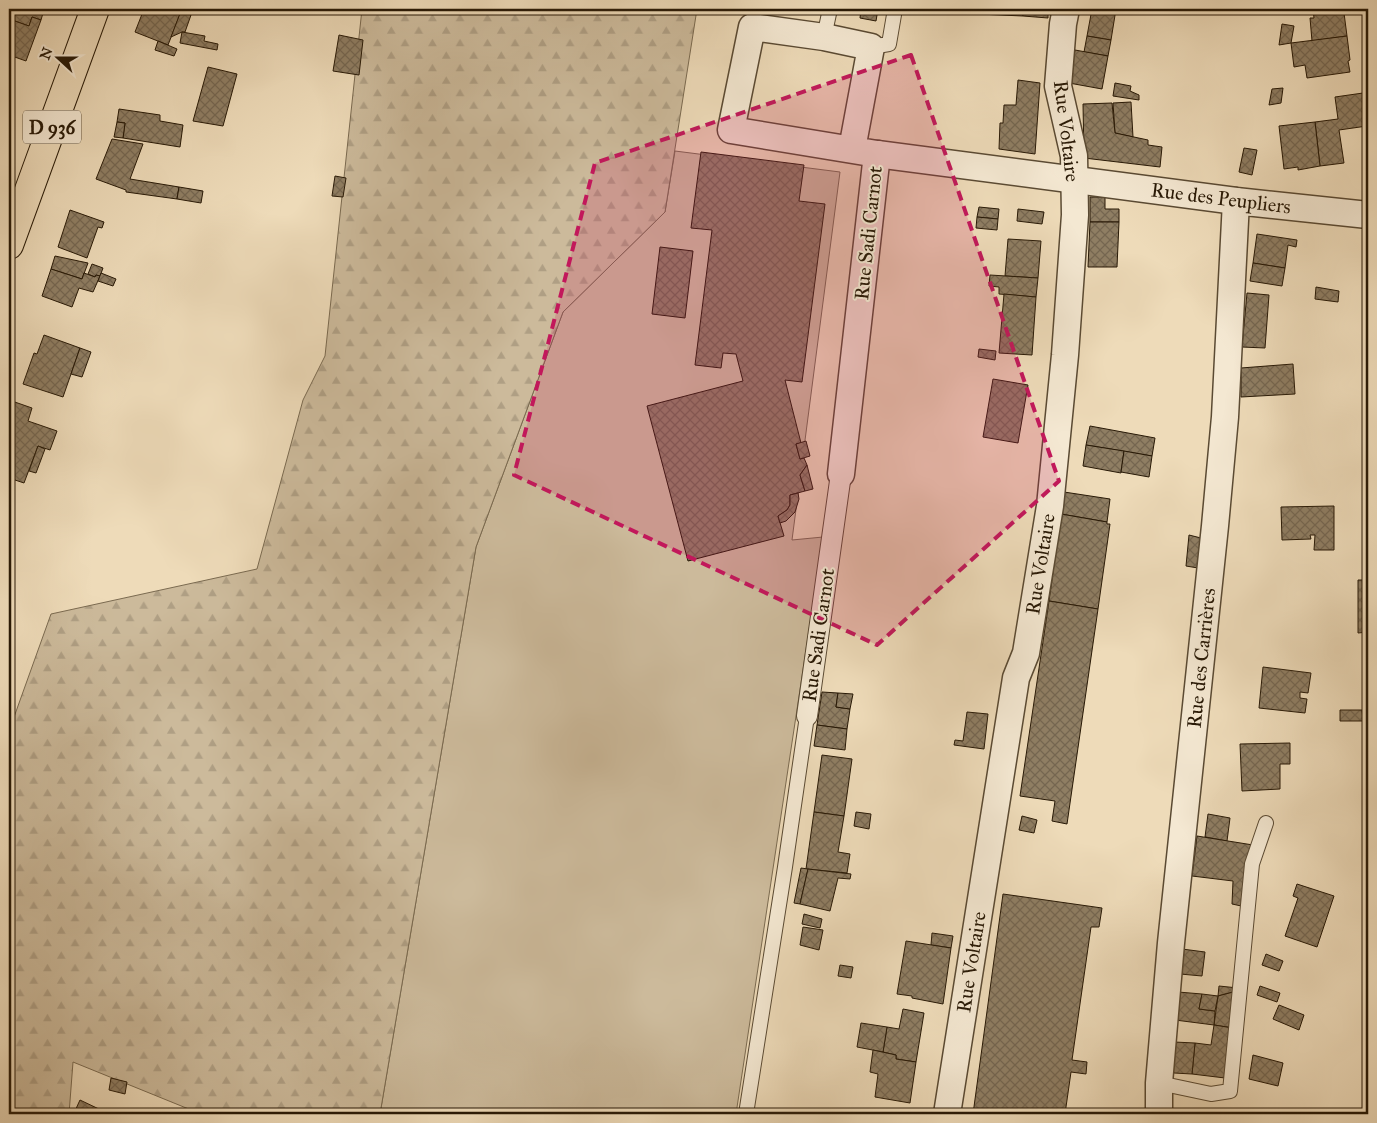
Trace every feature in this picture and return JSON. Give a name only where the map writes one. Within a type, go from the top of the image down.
[{"type":"main road","name":"D 936","points":[[9,245],[95,9]]},
{"type":"street","name":"Rue Voltaire","points":[[948,1114],[1016,678],[1026,653],[1050,506],[1065,355],[1075,215],[1074,156],[1058,86],[1066,9]]},
{"type":"street","name":"Rue des Peupliers","points":[[824,37],[752,27],[731,130],[864,152],[1236,201],[1368,216]]},
{"type":"street","points":[[824,37],[870,47]]},
{"type":"street","name":"Rue Sadi Carnot","points":[[807,716],[841,474],[870,47]]},
{"type":"street","name":"Rue des Carrières","points":[[1159,1114],[1159,1083],[1171,943],[1215,526],[1224,417],[1236,201]]},
{"type":"lane","points":[[824,37],[830,9]]},
{"type":"lane","points":[[870,47],[889,44],[895,9]]},
{"type":"lane","name":"Rue Sadi Carnot","points":[[746,1114],[807,716]]},
{"type":"lane","points":[[1159,1083],[1212,1094],[1230,1092],[1252,864],[1266,822]]},
{"type":"highlighted area","points":[[911,55],[1059,481],[877,645],[514,475],[595,163]]},
{"type":"green space","points":[[362,9],[697,9],[665,212],[563,312],[476,547],[380,1114],[201,1114],[73,1062],[69,1114],[9,1114],[9,731],[51,614],[257,569],[303,400],[325,356]]},
{"type":"green space","points":[[675,151],[840,172],[792,540],[823,537],[736,1114],[380,1114],[476,547],[563,312],[665,212]]},
{"type":"building","points":[[9,9],[31,9],[43,13],[41,20],[32,17],[29,26],[9,19]]},
{"type":"building","points":[[144,9],[182,9],[168,45],[135,32]]},
{"type":"building","points":[[861,9],[878,9],[876,21],[860,18]]},
{"type":"building","points":[[978,9],[1023,9],[1023,16],[978,14]]},
{"type":"building","points":[[1023,9],[1048,9],[1048,18],[1023,16]]},
{"type":"building","points":[[1092,9],[1116,9],[1111,40],[1087,36]]},
{"type":"building","points":[[1313,9],[1342,9],[1347,36],[1312,41],[1310,18],[1314,18]]},
{"type":"building","points":[[181,11],[191,15],[185,32],[171,37]]},
{"type":"building","points":[[32,17],[41,20],[26,61],[9,55],[9,19],[29,26]]},
{"type":"building","points":[[1282,24],[1294,26],[1291,43],[1279,45]]},
{"type":"building","points":[[182,32],[205,36],[204,41],[218,44],[217,50],[180,43]]},
{"type":"building","points":[[339,35],[363,40],[359,75],[333,71]]},
{"type":"building","points":[[1087,36],[1111,40],[1108,56],[1084,52]]},
{"type":"building","points":[[1347,36],[1350,72],[1307,78],[1305,65],[1294,67],[1291,43]]},
{"type":"building","points":[[158,41],[177,49],[174,56],[155,50]]},
{"type":"building","points":[[1075,50],[1108,56],[1102,89],[1069,83]]},
{"type":"building","points":[[208,67],[237,74],[223,126],[193,121]]},
{"type":"building","points":[[1018,80],[1040,83],[1035,154],[999,149],[1000,123],[1003,123],[1004,105],[1016,105]]},
{"type":"building","points":[[1115,83],[1131,86],[1130,91],[1139,95],[1139,100],[1113,96]]},
{"type":"building","points":[[1283,88],[1281,103],[1269,105],[1272,89]]},
{"type":"building","points":[[1363,93],[1367,126],[1339,130],[1344,163],[1320,166],[1315,122],[1338,119],[1335,97]]},
{"type":"building","points":[[1363,93],[1366,93],[1368,108],[1367,126]]},
{"type":"building","points":[[1131,102],[1133,137],[1115,133],[1113,103]]},
{"type":"building","points":[[1112,103],[1115,133],[1148,140],[1148,145],[1162,147],[1160,167],[1084,158],[1083,104]]},
{"type":"building","points":[[119,109],[160,115],[160,121],[183,125],[180,147],[123,138],[125,123],[117,122]]},
{"type":"building","points":[[117,122],[125,123],[123,138],[114,137]]},
{"type":"building","points":[[1315,122],[1320,166],[1298,170],[1298,167],[1284,169],[1279,126]]},
{"type":"building","points":[[112,139],[143,144],[130,179],[179,187],[177,199],[126,192],[126,190],[96,179]]},
{"type":"building","points":[[1244,148],[1257,150],[1252,175],[1239,172]]},
{"type":"building","points":[[701,152],[804,165],[799,201],[825,204],[802,382],[785,380],[801,443],[796,444],[800,459],[804,458],[807,465],[800,475],[805,491],[790,495],[790,505],[787,510],[778,516],[784,536],[688,561],[647,406],[743,381],[736,354],[723,353],[721,368],[695,365],[712,230],[691,228]]},
{"type":"building","points":[[335,176],[346,178],[343,197],[332,196]]},
{"type":"building","points":[[179,187],[203,191],[201,203],[177,199]]},
{"type":"building","points":[[1090,197],[1105,197],[1105,209],[1119,209],[1119,222],[1090,222]]},
{"type":"building","points":[[979,207],[999,209],[998,219],[977,217]]},
{"type":"building","points":[[1018,209],[1044,212],[1042,224],[1017,221]]},
{"type":"building","points":[[70,210],[104,222],[102,228],[98,227],[87,258],[58,247]]},
{"type":"building","points":[[977,217],[998,219],[997,230],[976,228]]},
{"type":"building","points":[[1090,222],[1119,222],[1117,267],[1088,267]]},
{"type":"building","points":[[1257,234],[1297,240],[1296,247],[1288,245],[1285,268],[1253,263]]},
{"type":"building","points":[[1008,239],[1041,241],[1038,278],[1005,276]]},
{"type":"building","points":[[660,247],[693,251],[685,318],[652,314]]},
{"type":"building","points":[[55,256],[88,263],[82,279],[51,269]]},
{"type":"building","points":[[1253,263],[1285,268],[1282,286],[1250,281]]},
{"type":"building","points":[[92,264],[103,268],[100,276],[96,275],[95,277],[88,274]]},
{"type":"building","points":[[51,269],[82,279],[84,273],[95,277],[96,275],[100,276],[93,292],[79,288],[72,307],[42,296]]},
{"type":"building","points":[[101,273],[116,279],[113,286],[98,281]]},
{"type":"building","points":[[990,275],[1038,278],[1036,297],[999,294],[999,287],[989,286]]},
{"type":"building","points":[[1316,287],[1339,291],[1338,302],[1315,299]]},
{"type":"building","points":[[1247,293],[1269,295],[1265,348],[1242,347]]},
{"type":"building","points":[[1004,294],[1036,297],[1032,355],[999,353]]},
{"type":"building","points":[[44,335],[80,348],[63,397],[23,384],[34,353],[37,354]]},
{"type":"building","points":[[80,348],[91,352],[82,377],[71,374]]},
{"type":"building","points":[[979,349],[996,351],[995,360],[978,357]]},
{"type":"building","points":[[1293,364],[1295,394],[1241,397],[1241,368]]},
{"type":"building","points":[[993,379],[1028,385],[1018,443],[983,437]]},
{"type":"building","points":[[9,400],[32,408],[28,421],[57,431],[50,450],[38,446],[24,483],[9,478]]},
{"type":"building","points":[[1090,426],[1155,438],[1152,456],[1086,445]]},
{"type":"building","points":[[806,441],[810,456],[800,459],[796,444]]},
{"type":"building","points":[[1086,445],[1124,451],[1121,473],[1083,466]]},
{"type":"building","points":[[38,446],[45,449],[36,473],[29,471]]},
{"type":"building","points":[[1124,451],[1152,456],[1149,477],[1121,472]]},
{"type":"building","points":[[807,465],[813,489],[805,491],[800,475]]},
{"type":"building","points":[[1064,492],[1110,499],[1107,522],[1061,514]]},
{"type":"building","points":[[798,493],[799,499],[795,512],[786,521],[780,523],[778,516],[787,510],[790,505],[790,495]]},
{"type":"building","points":[[1334,506],[1334,550],[1314,550],[1315,535],[1310,535],[1311,539],[1282,540],[1281,507]]},
{"type":"building","points":[[1061,514],[1110,524],[1098,609],[1049,601]]},
{"type":"building","points":[[1189,535],[1201,538],[1198,568],[1186,566]]},
{"type":"building","points":[[1358,580],[1368,580],[1368,632],[1358,633]]},
{"type":"building","points":[[1049,601],[1098,609],[1067,824],[1052,821],[1055,801],[1020,796]]},
{"type":"building","points":[[1263,667],[1311,673],[1308,693],[1300,692],[1300,698],[1307,699],[1305,713],[1259,708]]},
{"type":"building","points":[[822,692],[838,693],[836,707],[850,709],[847,729],[817,725]]},
{"type":"building","points":[[838,693],[853,694],[850,709],[836,707]]},
{"type":"building","points":[[1340,710],[1362,710],[1363,721],[1340,721]]},
{"type":"building","points":[[967,712],[988,714],[984,749],[954,745],[955,740],[963,741]]},
{"type":"building","points":[[817,725],[847,729],[845,750],[814,746]]},
{"type":"building","points":[[1290,743],[1290,764],[1280,764],[1280,789],[1242,791],[1240,744]]},
{"type":"building","points":[[822,755],[852,759],[844,816],[814,812]]},
{"type":"building","points":[[814,812],[844,816],[838,852],[850,854],[847,873],[806,869]]},
{"type":"building","points":[[856,812],[871,814],[869,829],[854,826]]},
{"type":"building","points":[[1208,814],[1230,818],[1227,841],[1205,837]]},
{"type":"building","points":[[1022,816],[1037,820],[1034,833],[1019,830]]},
{"type":"building","points":[[1197,836],[1253,845],[1246,907],[1232,904],[1233,881],[1192,876]]},
{"type":"building","points":[[801,868],[808,869],[800,904],[794,903]]},
{"type":"building","points":[[808,869],[851,874],[850,879],[838,878],[830,911],[800,904]]},
{"type":"building","points":[[1297,884],[1334,896],[1317,947],[1285,936],[1298,898],[1293,896]]},
{"type":"building","points":[[1003,894],[1102,908],[1099,927],[1091,927],[1072,1060],[1087,1062],[1086,1074],[1071,1072],[1065,1114],[973,1114]]},
{"type":"building","points":[[804,914],[822,919],[820,928],[802,924]]},
{"type":"building","points":[[803,927],[823,930],[819,950],[800,945]]},
{"type":"building","points":[[932,933],[953,936],[951,948],[931,945]]},
{"type":"building","points":[[906,941],[951,948],[943,1004],[897,994]]},
{"type":"building","points":[[1182,949],[1205,952],[1202,976],[1180,974]]},
{"type":"building","points":[[1266,954],[1283,961],[1279,971],[1262,965]]},
{"type":"building","points":[[840,965],[853,967],[851,978],[838,976]]},
{"type":"building","points":[[1219,986],[1238,988],[1237,991],[1218,996]]},
{"type":"building","points":[[1260,986],[1280,993],[1277,1002],[1257,995]]},
{"type":"building","points":[[1237,991],[1233,1028],[1214,1025],[1218,996]]},
{"type":"building","points":[[1178,992],[1202,994],[1199,1009],[1215,1011],[1214,1025],[1175,1020]]},
{"type":"building","points":[[1202,994],[1218,996],[1215,1011],[1199,1009]]},
{"type":"building","points":[[1279,1005],[1304,1015],[1299,1030],[1273,1019]]},
{"type":"building","points":[[903,1009],[924,1013],[916,1062],[896,1059],[896,1055],[883,1052],[887,1027],[899,1029]]},
{"type":"building","points":[[861,1023],[887,1027],[883,1052],[857,1047]]},
{"type":"building","points":[[1214,1025],[1233,1028],[1225,1078],[1192,1074],[1195,1043],[1211,1045]]},
{"type":"building","points":[[1174,1042],[1195,1043],[1192,1074],[1174,1073],[1171,1068]]},
{"type":"building","points":[[873,1050],[896,1055],[896,1059],[916,1062],[910,1103],[875,1097],[878,1074],[870,1072]]},
{"type":"building","points":[[1253,1055],[1283,1063],[1278,1086],[1249,1079]]},
{"type":"building","points":[[111,1078],[127,1082],[125,1094],[109,1090]]},
{"type":"building","points":[[80,1100],[110,1114],[74,1113]]}]
